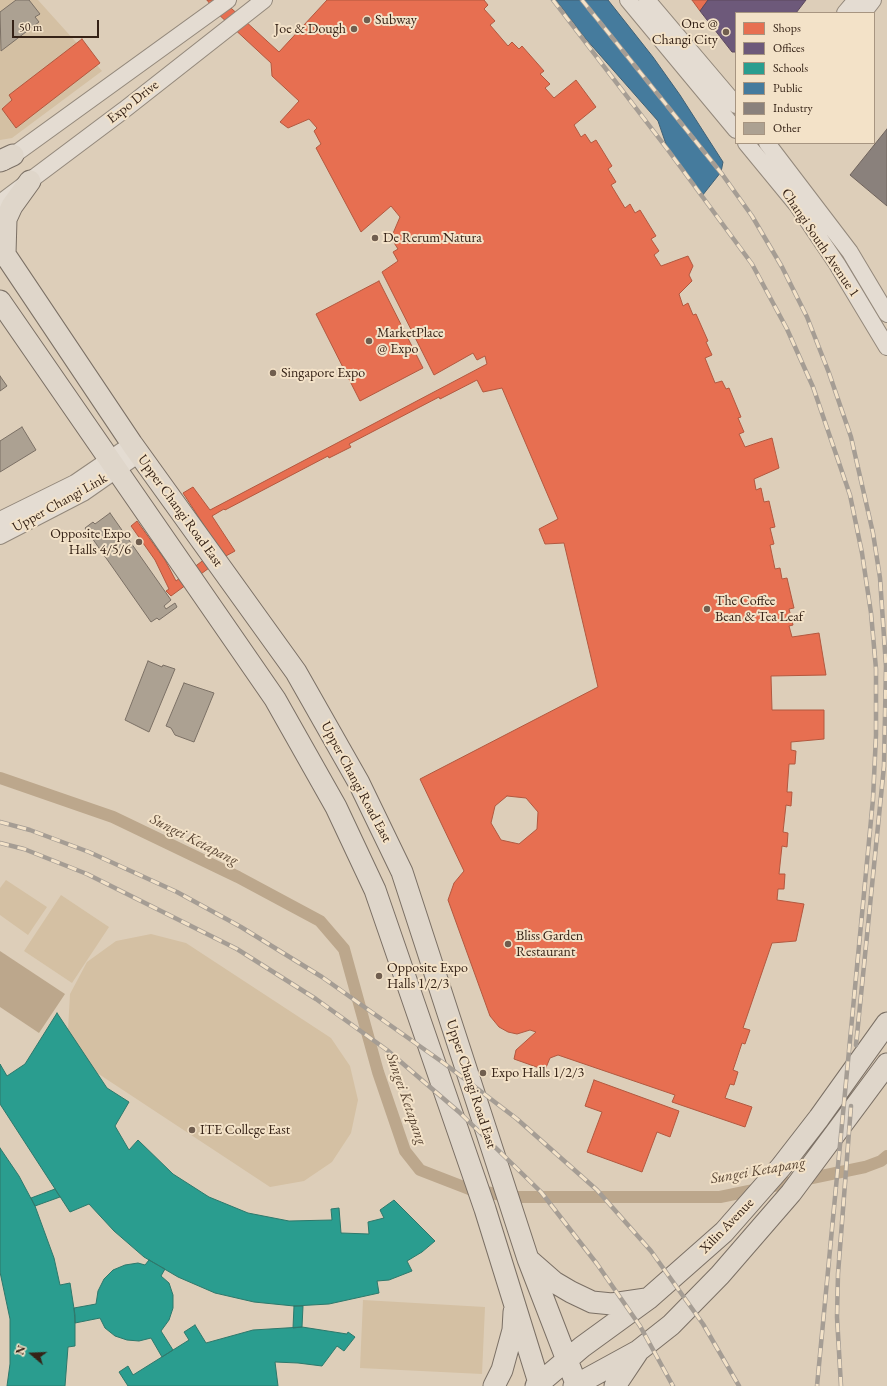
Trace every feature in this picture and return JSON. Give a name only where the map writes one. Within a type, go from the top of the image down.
[{"type":"main road","points":[[2,250],[6,220],[12,206],[30,181]]},
{"type":"main road","name":"Upper Changi Road East","points":[[2,250],[135,449],[296,672],[359,783],[402,872],[528,1259],[575,1385]]},
{"type":"main road","name":"Upper Changi Road East","points":[[0,301],[275,699],[336,807],[375,890],[485,1209],[538,1385]]},
{"type":"main road","name":"Xilin Avenue","points":[[538,1385],[566,1360],[648,1299],[724,1232],[781,1167],[819,1118],[887,1023]]},
{"type":"main road","name":"Xilin Avenue","points":[[575,1385],[638,1351],[671,1325],[720,1275],[791,1193],[887,1064]]},
{"type":"main road","points":[[528,1259],[554,1282],[592,1302],[612,1304],[648,1299]]},
{"type":"main road","points":[[494,1386],[502,1370],[513,1330],[514,1305]]},
{"type":"main road","points":[[615,1386],[638,1351]]},
{"type":"street","name":"Expo Drive","points":[[4,161],[228,0]]},
{"type":"street","name":"Expo Drive","points":[[0,203],[264,0]]},
{"type":"street","points":[[628,0],[735,129]]},
{"type":"street","points":[[647,0],[733,99]]},
{"type":"street","points":[[847,12],[856,0]]},
{"type":"street","points":[[864,12],[873,0]]},
{"type":"street","name":"Changi South Avenue 1","points":[[768,144],[850,252],[887,314]]},
{"type":"street","name":"Changi South Avenue 1","points":[[754,146],[797,205],[837,264],[887,347]]},
{"type":"street","name":"Upper Changi Link","points":[[0,536],[83,493],[113,466],[135,449]]},
{"type":"street","name":"Upper Changi Link","points":[[0,520],[113,466]]},
{"type":"shaded area","points":[[0,0],[38,0],[102,71],[12,138],[0,140]]},
{"type":"shaded area","points":[[6,880],[47,907],[28,935],[0,915],[0,888]]},
{"type":"shaded area","points":[[61,895],[109,927],[72,983],[24,951]]},
{"type":"shaded area","points":[[151,934],[186,943],[331,1038],[350,1066],[358,1100],[351,1133],[332,1162],[304,1181],[270,1187],[82,1063],[68,1030],[70,994],[87,962],[116,941]]},
{"type":"shaded area","points":[[0,951],[65,994],[39,1033],[0,1007]]},
{"type":"shaded area","points":[[363,1300],[485,1307],[482,1374],[360,1368]]},
{"type":"building: Shops","points":[[207,0],[225,0],[231,8],[279,52],[327,0],[484,0],[488,5],[484,9],[495,21],[490,25],[508,46],[512,42],[519,49],[522,46],[544,71],[540,74],[550,84],[545,88],[554,98],[576,80],[596,107],[574,125],[581,137],[585,134],[591,143],[596,140],[612,166],[608,169],[616,182],[611,185],[625,208],[630,204],[635,213],[640,210],[656,236],[651,239],[659,251],[654,255],[661,266],[688,256],[693,266],[689,275],[692,281],[679,294],[683,306],[688,303],[693,315],[696,314],[708,341],[706,342],[712,355],[705,358],[715,383],[722,381],[726,389],[729,388],[741,417],[738,418],[744,432],[739,434],[745,447],[772,438],[779,468],[754,479],[756,490],[761,488],[764,502],[769,501],[775,527],[770,528],[774,544],[770,545],[775,569],[780,568],[782,579],[787,578],[794,608],[789,609],[793,625],[789,626],[792,637],[819,633],[826,675],[771,676],[772,710],[824,710],[824,739],[791,742],[791,750],[796,751],[795,764],[789,764],[787,792],[792,792],[791,806],[786,805],[783,832],[788,833],[787,847],[782,846],[779,874],[785,874],[784,889],[778,889],[777,900],[804,904],[796,941],[772,943],[743,1028],[750,1030],[745,1044],[742,1043],[733,1070],[738,1072],[734,1085],[730,1084],[725,1098],[752,1107],[745,1127],[672,1102],[675,1095],[558,1055],[550,1058],[545,1070],[514,1059],[516,1050],[536,1032],[530,1030],[517,1034],[508,1032],[499,1027],[490,1016],[448,900],[454,883],[464,871],[420,779],[598,687],[564,543],[545,544],[539,529],[558,519],[502,388],[483,392],[477,380],[440,399],[439,397],[349,444],[351,447],[329,458],[328,456],[212,516],[235,551],[224,557],[171,596],[166,591],[169,589],[155,560],[131,526],[137,521],[165,560],[176,581],[218,549],[183,493],[193,487],[210,510],[487,364],[485,356],[477,360],[473,353],[434,375],[382,272],[398,261],[393,252],[398,249],[391,238],[400,217],[391,206],[361,232],[316,148],[321,144],[314,131],[317,128],[309,119],[288,128],[280,122],[299,101],[272,76],[271,63],[216,12]],"holes":[[[507,796],[526,798],[538,812],[537,829],[519,844],[501,840],[491,823],[495,806]]]},
{"type":"building: Shops","points":[[692,0],[708,0],[700,11]]},
{"type":"building: Shops","points":[[82,39],[100,63],[16,128],[2,109],[12,100],[9,95]]},
{"type":"building: Shops","name":"MarketPlace @ Expo","points":[[379,281],[423,368],[360,401],[316,314]]},
{"type":"building: Shops","points":[[594,1080],[679,1111],[670,1137],[657,1132],[642,1172],[587,1152],[602,1112],[585,1106]]},
{"type":"building: Offices","name":"One @ Changi City","points":[[708,0],[806,0],[797,12],[735,12],[735,52],[732,52],[700,11]]},
{"type":"building: Schools","points":[[57,1013],[107,1088],[129,1102],[115,1126],[129,1150],[138,1140],[173,1174],[209,1197],[248,1213],[289,1221],[332,1220],[331,1209],[339,1208],[341,1233],[369,1234],[368,1222],[384,1218],[380,1210],[394,1200],[435,1241],[422,1252],[407,1261],[412,1271],[389,1280],[377,1281],[379,1293],[329,1304],[294,1306],[254,1302],[215,1293],[178,1277],[144,1257],[114,1231],[89,1204],[70,1212],[0,1104],[0,1064],[7,1076],[25,1064]]},
{"type":"building: Schools","points":[[0,1148],[19,1176],[35,1206],[54,1258],[60,1285],[70,1283],[75,1315],[75,1346],[68,1347],[65,1386],[7,1386],[10,1364],[10,1319],[0,1272]]},
{"type":"building: Schools","points":[[55,1189],[60,1197],[35,1206],[31,1198]]},
{"type":"building: Schools","points":[[149,1260],[165,1269],[161,1276],[169,1283],[173,1295],[173,1308],[169,1320],[161,1331],[173,1350],[162,1357],[151,1338],[139,1341],[127,1340],[115,1336],[105,1328],[100,1318],[75,1323],[74,1308],[96,1304],[98,1291],[104,1279],[113,1270],[125,1265],[138,1263],[145,1265]]},
{"type":"building: Schools","points":[[294,1306],[303,1306],[302,1327],[293,1328]]},
{"type":"building: Schools","points":[[195,1325],[206,1343],[253,1330],[302,1327],[347,1334],[348,1332],[355,1337],[344,1351],[337,1346],[322,1366],[275,1362],[278,1386],[128,1386],[119,1372],[128,1366],[133,1375],[189,1340],[184,1332]]},
{"type":"building: Public","points":[[556,0],[608,0],[653,57],[680,95],[723,162],[721,172],[702,196],[668,150],[658,121],[585,38]]},
{"type":"building: Industry","points":[[887,129],[887,206],[850,175]]},
{"type":"building: Other","points":[[16,0],[29,0],[40,14],[35,17],[39,22],[1,51],[0,12]]},
{"type":"building: Other","points":[[0,376],[7,386],[0,391]]},
{"type":"building: Other","points":[[22,427],[36,450],[0,472],[0,441]]},
{"type":"building: Other","points":[[110,513],[171,600],[164,606],[166,609],[175,603],[177,607],[159,620],[157,618],[151,622],[85,528],[93,522],[95,524]]},
{"type":"building: Other","points":[[148,661],[162,667],[163,665],[175,669],[149,732],[125,720]]},
{"type":"building: Other","points":[[184,683],[214,693],[194,742],[175,735],[171,728],[166,726]]},
{"type":"waterway","name":"Sungei Ketapang","points":[[0,778],[113,817],[238,877],[320,921],[344,949],[378,1072],[405,1151],[420,1170],[469,1189],[513,1197],[720,1197],[865,1167],[881,1161],[887,1156]]},
{"type":"railway","points":[[553,0],[668,150],[752,264],[787,329],[813,387],[850,495],[862,553],[871,613],[876,669],[876,735],[873,799],[817,1386]]},
{"type":"railway","points":[[582,0],[722,174],[752,216],[782,267],[807,317],[829,373],[851,437],[873,533],[880,578],[886,666],[884,766],[856,1045]]},
{"type":"railway","points":[[0,822],[30,830],[89,852],[177,892],[241,927],[322,977],[445,1064],[517,1119],[597,1190],[651,1251],[703,1324],[739,1386]]},
{"type":"railway","points":[[0,843],[24,849],[87,874],[237,949],[316,999],[387,1050],[459,1112],[541,1192],[597,1264],[640,1326],[673,1386]]},
{"type":"railway","points":[[841,1386],[837,1317],[838,1274],[851,1106]]},
{"type":"place","name":"Subway","points":[[367,20]]},
{"type":"place","name":"Joe & Dough","points":[[354,29]]},
{"type":"place","name":"One @ Changi City","points":[[726,32]]},
{"type":"place","name":"De Rerum Natura","points":[[375,238]]},
{"type":"place","name":"MarketPlace @ Expo","points":[[369,341]]},
{"type":"place","name":"Singapore Expo","points":[[273,373]]},
{"type":"place","name":"Opposite Expo Halls 4/5/6","points":[[139,542]]},
{"type":"place","name":"The Coffee Bean & Tea Leaf","points":[[707,609]]},
{"type":"place","name":"Bliss Garden Restaurant","points":[[508,944]]},
{"type":"place","name":"Opposite Expo Halls 1/2/3","points":[[379,976]]},
{"type":"place","name":"Expo Halls 1/2/3","points":[[483,1073]]},
{"type":"place","name":"ITE College East","points":[[192,1130]]}]
